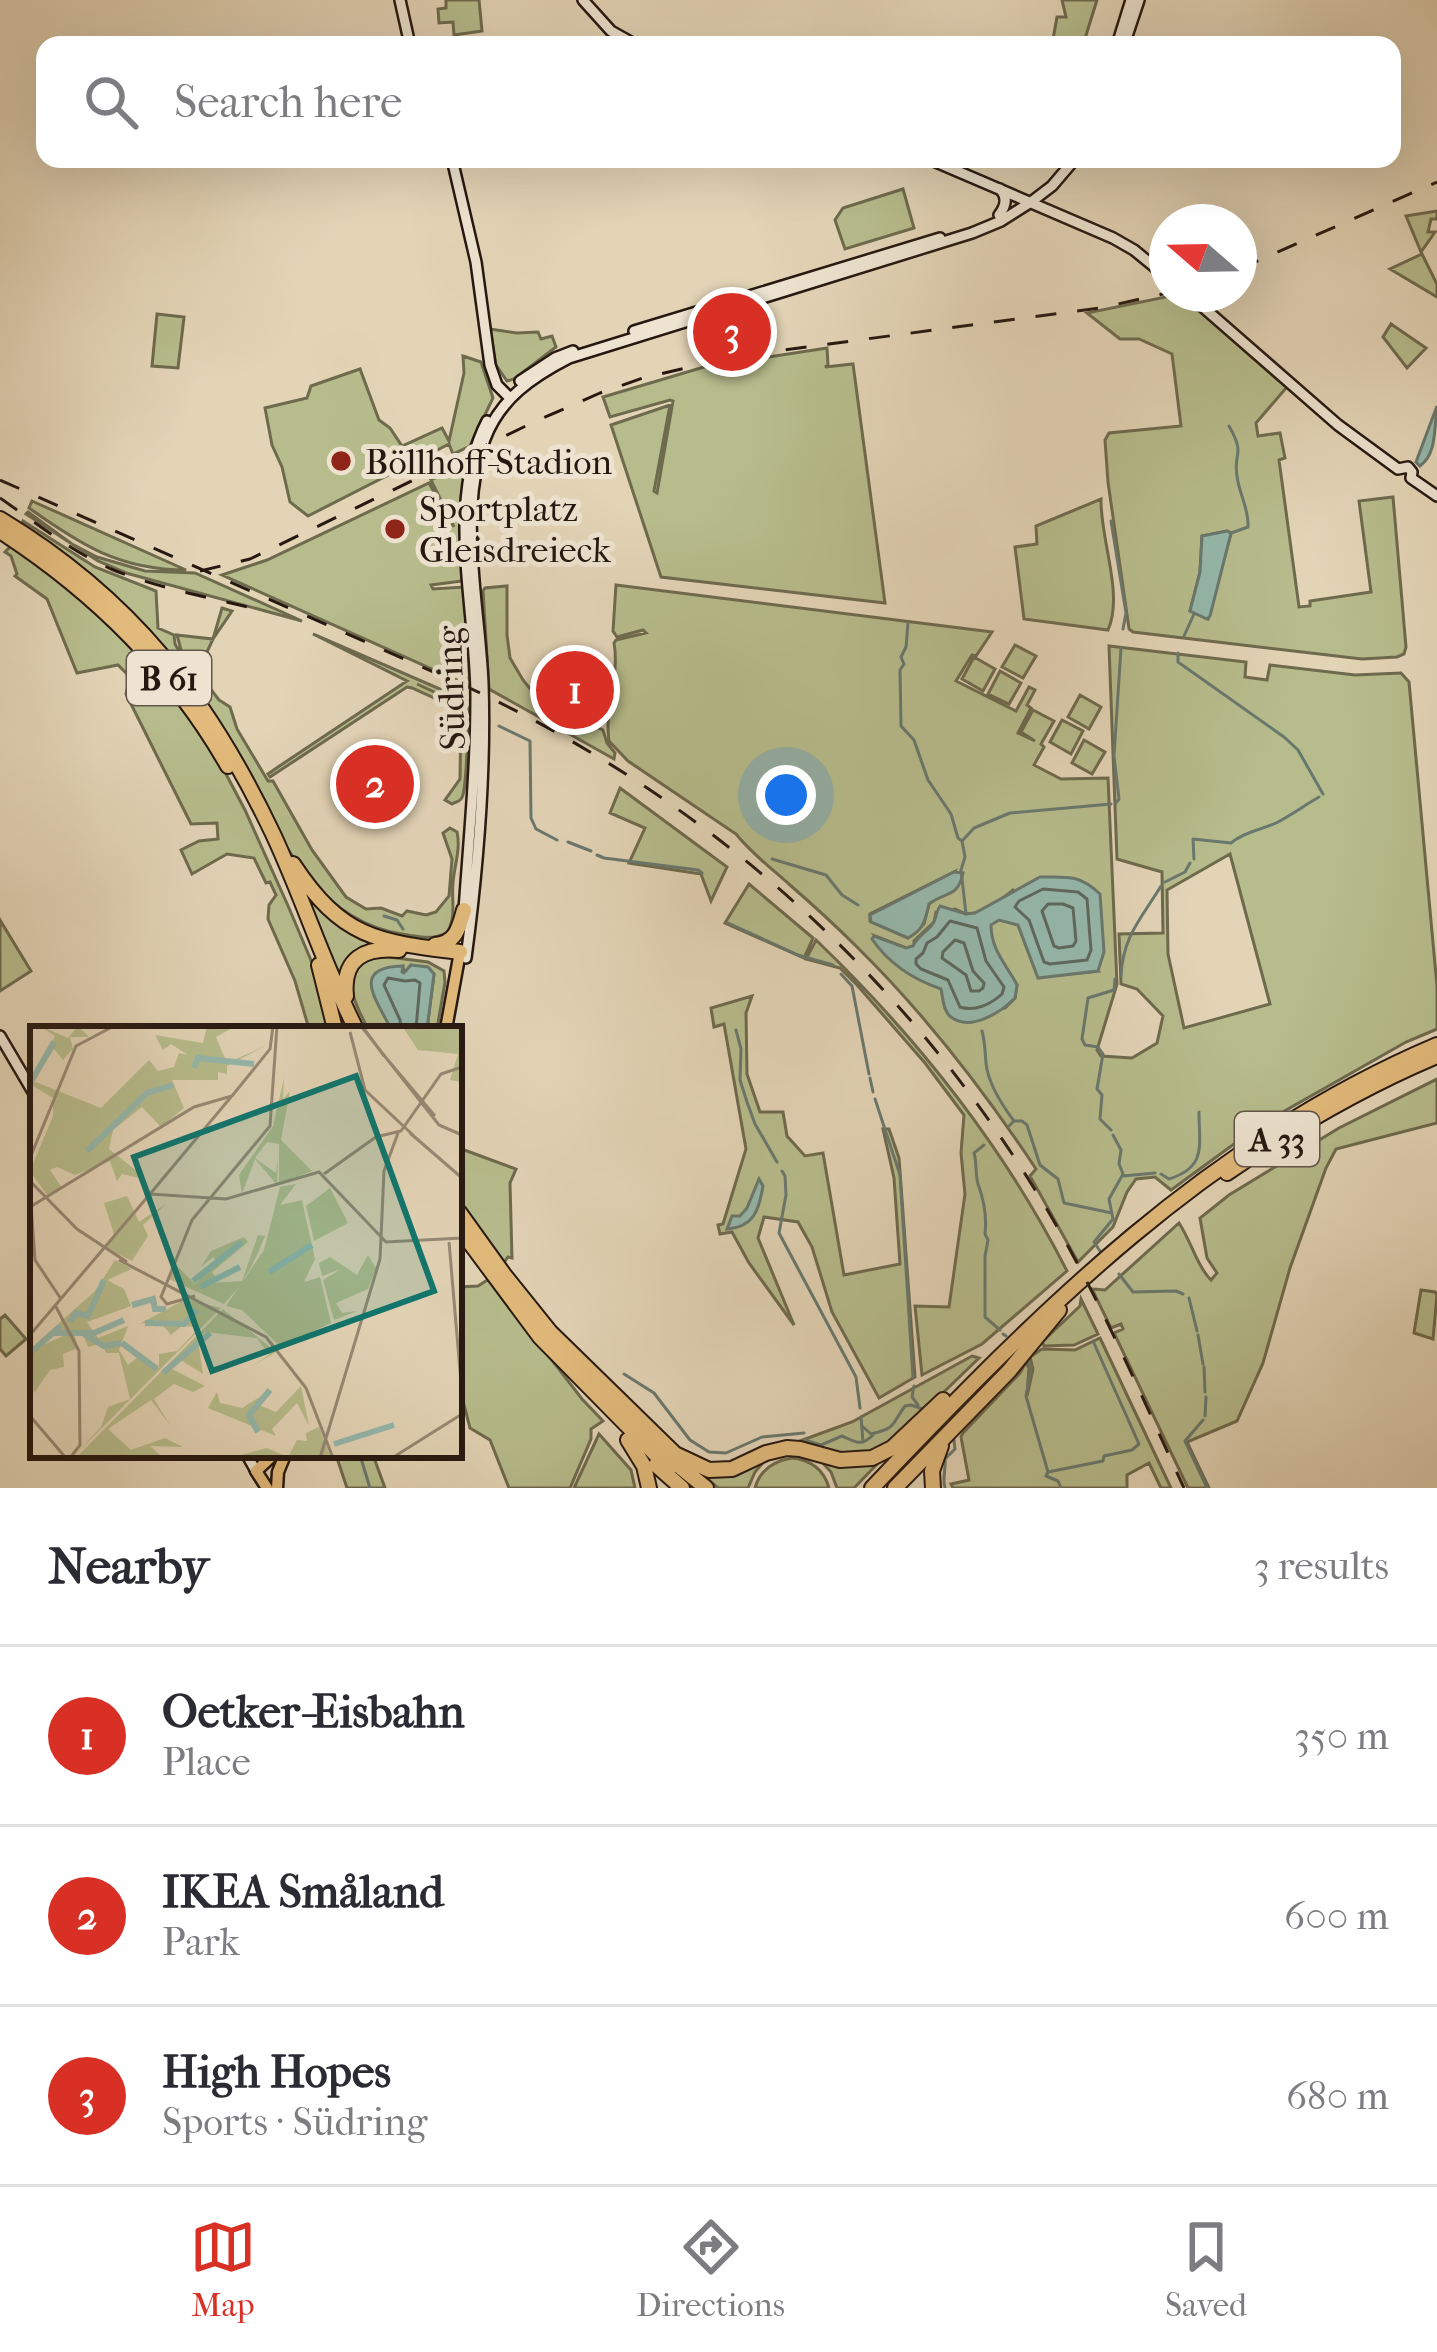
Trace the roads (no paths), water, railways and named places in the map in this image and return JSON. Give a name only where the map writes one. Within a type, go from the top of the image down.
[{"type":"highway","name":"B 61","points":[[0,519],[100,591],[167,660],[219,730],[272,832],[352,1026]]},
{"type":"highway","name":"B 61","points":[[0,531],[108,613],[178,689],[249,805],[319,965],[352,1026]]},
{"type":"highway","name":"B 61","points":[[272,832],[313,893],[339,919],[376,938],[461,957]]},
{"type":"highway","points":[[424,946],[452,939],[464,910]]},
{"type":"highway","points":[[352,1026],[344,987],[351,964],[361,955],[384,949],[461,957]]},
{"type":"highway","name":"B 61","points":[[319,965],[334,1026]]},
{"type":"highway","name":"A 33","points":[[872,1488],[1155,1215],[1267,1134],[1437,1045]]},
{"type":"highway","name":"A 33","points":[[883,1488],[1057,1306],[1132,1245],[1241,1163],[1350,1097],[1437,1056]]},
{"type":"highway","points":[[462,1217],[497,1273]]},
{"type":"highway","points":[[462,1232],[544,1333],[692,1488]]},
{"type":"highway","points":[[895,1488],[1009,1371],[1057,1306]]},
{"type":"highway","points":[[616,1412],[701,1468],[732,1469],[787,1448],[852,1461],[881,1455],[988,1356],[1057,1306]]},
{"type":"highway","points":[[616,1412],[650,1488]]},
{"type":"highway","points":[[616,1412],[706,1488]]},
{"type":"highway","points":[[933,1488],[934,1460],[954,1427]]},
{"type":"highway","points":[[628,1440],[682,1488]]},
{"type":"main road","points":[[400,0],[408,36]]},
{"type":"main road","points":[[584,0],[620,36]]},
{"type":"main road","points":[[1124,36],[1135,0]]},
{"type":"main road","points":[[454,168],[478,270],[490,365],[497,385],[508,396]]},
{"type":"main road","points":[[950,168],[1113,238],[1149,261]]},
{"type":"main road","name":"Südring","points":[[450,1026],[483,764],[473,498],[485,439],[508,396],[569,358],[988,227],[1052,186],[1065,168]]},
{"type":"main road","points":[[999,214],[1005,205],[1000,189]]},
{"type":"main road","name":"Südring","points":[[461,957],[476,700],[466,498],[477,443],[488,418],[536,368],[565,353],[952,234],[1028,201]]},
{"type":"main road","points":[[1208,312],[1337,425],[1398,469],[1399,480],[1411,478],[1437,496]]},
{"type":"main road","points":[[0,1036],[30,1087]]},
{"type":"main road","points":[[278,1488],[283,1458]]},
{"type":"water","points":[[1437,406],[1432,448],[1420,466],[1416,462]]},
{"type":"water","points":[[1231,533],[1207,619],[1190,611],[1200,572],[1202,536]]},
{"type":"water","points":[[954,872],[963,873],[958,887],[929,904],[923,924],[908,938],[871,922],[870,915]]},
{"type":"water","points":[[1040,877],[1079,880],[1100,894],[1104,952],[1098,971],[1038,978],[1018,925],[999,920],[991,925],[994,942],[1017,985],[1015,998],[985,1018],[967,1022],[951,1017],[941,989],[902,970],[872,939],[913,946],[933,924],[940,906],[975,913]]},
{"type":"water","points":[[411,965],[428,967],[434,974],[427,1026],[389,1026],[374,996],[372,978],[377,972],[403,966],[404,973]]},
{"type":"water","points":[[759,1179],[763,1186],[754,1216],[727,1229],[732,1216],[740,1216],[747,1208]]},
{"type":"waterway","points":[[1229,426],[1237,443],[1237,476],[1248,520],[1248,527],[1231,533]]},
{"type":"waterway","points":[[1111,521],[1126,613],[1123,629]]},
{"type":"waterway","points":[[1184,636],[1194,614]]},
{"type":"waterway","points":[[908,623],[900,670],[901,726],[914,740],[928,780],[962,841],[966,914]]},
{"type":"waterway","points":[[1116,803],[1121,648]]},
{"type":"waterway","points":[[1178,653],[1178,662],[1298,750],[1323,794]]},
{"type":"waterway","points":[[499,726],[530,741],[531,818],[536,829],[557,840]]},
{"type":"waterway","points":[[1194,859],[1193,839],[1231,843],[1319,797]]},
{"type":"waterway","points":[[963,840],[974,828],[1010,813],[1111,804]]},
{"type":"waterway","points":[[568,842],[591,851]]},
{"type":"waterway","points":[[597,855],[702,873]]},
{"type":"waterway","points":[[772,859],[826,875],[842,895],[858,905]]},
{"type":"waterway","points":[[1165,882],[1185,872],[1190,863]]},
{"type":"waterway","points":[[1121,976],[1129,939],[1161,886]]},
{"type":"waterway","points":[[384,916],[397,920],[403,929]]},
{"type":"waterway","points":[[728,923],[798,955],[833,965]]},
{"type":"waterway","points":[[841,974],[852,986],[869,1074]]},
{"type":"waterway","points":[[1111,1130],[1100,1119],[1102,1095],[1097,1089],[1103,1054],[1082,1039],[1088,998],[1114,990],[1115,979]]},
{"type":"waterway","points":[[736,1030],[740,1080],[755,1124],[777,1162]]},
{"type":"waterway","points":[[982,1031],[990,1078],[1014,1121],[1009,1126]]},
{"type":"waterway","points":[[870,1078],[873,1092]]},
{"type":"waterway","points":[[875,1099],[900,1175],[913,1378]]},
{"type":"waterway","points":[[1161,1174],[1169,1179],[1195,1161],[1200,1145],[1199,1112]]},
{"type":"waterway","points":[[1014,1121],[1027,1125],[1040,1165],[1058,1179],[1064,1203],[1112,1213]]},
{"type":"waterway","points":[[1100,1251],[1094,1242],[1113,1219],[1109,1199],[1123,1174],[1121,1150],[1113,1135]]},
{"type":"waterway","points":[[984,1145],[974,1153],[988,1240],[985,1317],[1000,1330]]},
{"type":"waterway","points":[[782,1171],[786,1195],[779,1233],[856,1377],[860,1408]]},
{"type":"waterway","points":[[1123,1176],[1155,1173]]},
{"type":"waterway","points":[[1119,1274],[1133,1292],[1183,1294]]},
{"type":"waterway","points":[[1189,1298],[1197,1331]]},
{"type":"waterway","points":[[1198,1335],[1203,1364]]},
{"type":"waterway","points":[[1048,1472],[1103,1461],[1104,1456],[1139,1444],[1093,1341]]},
{"type":"waterway","points":[[1028,1359],[1026,1396],[1046,1476],[1061,1488]]},
{"type":"waterway","points":[[1204,1367],[1205,1392]]},
{"type":"waterway","points":[[624,1374],[654,1393],[690,1440],[709,1452],[726,1453],[762,1437],[804,1433]]},
{"type":"waterway","points":[[914,1386],[912,1397],[918,1405]]},
{"type":"waterway","points":[[1205,1416],[1206,1397]]},
{"type":"waterway","points":[[862,1426],[871,1434],[879,1432],[892,1425],[905,1406],[923,1409]]},
{"type":"waterway","points":[[861,1417],[863,1442]]},
{"type":"waterway","points":[[1203,1420],[1185,1441],[1207,1488]]},
{"type":"waterway","points":[[805,1440],[821,1445],[842,1436],[862,1442],[873,1435]]},
{"type":"waterway","points":[[945,1488],[945,1459],[955,1449],[954,1440]]},
{"type":"waterway","points":[[361,1458],[370,1488]]},
{"type":"railway","points":[[1257,261],[1437,182]]},
{"type":"railway","points":[[200,571],[250,559],[534,422],[643,378],[738,356],[1100,308],[1149,297]]},
{"type":"railway","points":[[0,480],[463,685],[553,731],[638,782],[796,903],[867,972],[993,1126],[1085,1278],[1184,1488]]},
{"type":"railway","points":[[0,498],[111,569],[256,609]]},
{"type":"place","name":"High Hopes","points":[[732,332]]},
{"type":"place","name":"Böllhoff-Stadion","points":[[341,461]]},
{"type":"place","name":"Sportplatz Gleisdreieck","points":[[395,529]]},
{"type":"place","name":"Oetker-Eisbahn","points":[[575,690]]},
{"type":"place","name":"IKEA Småland","points":[[375,784]]}]
